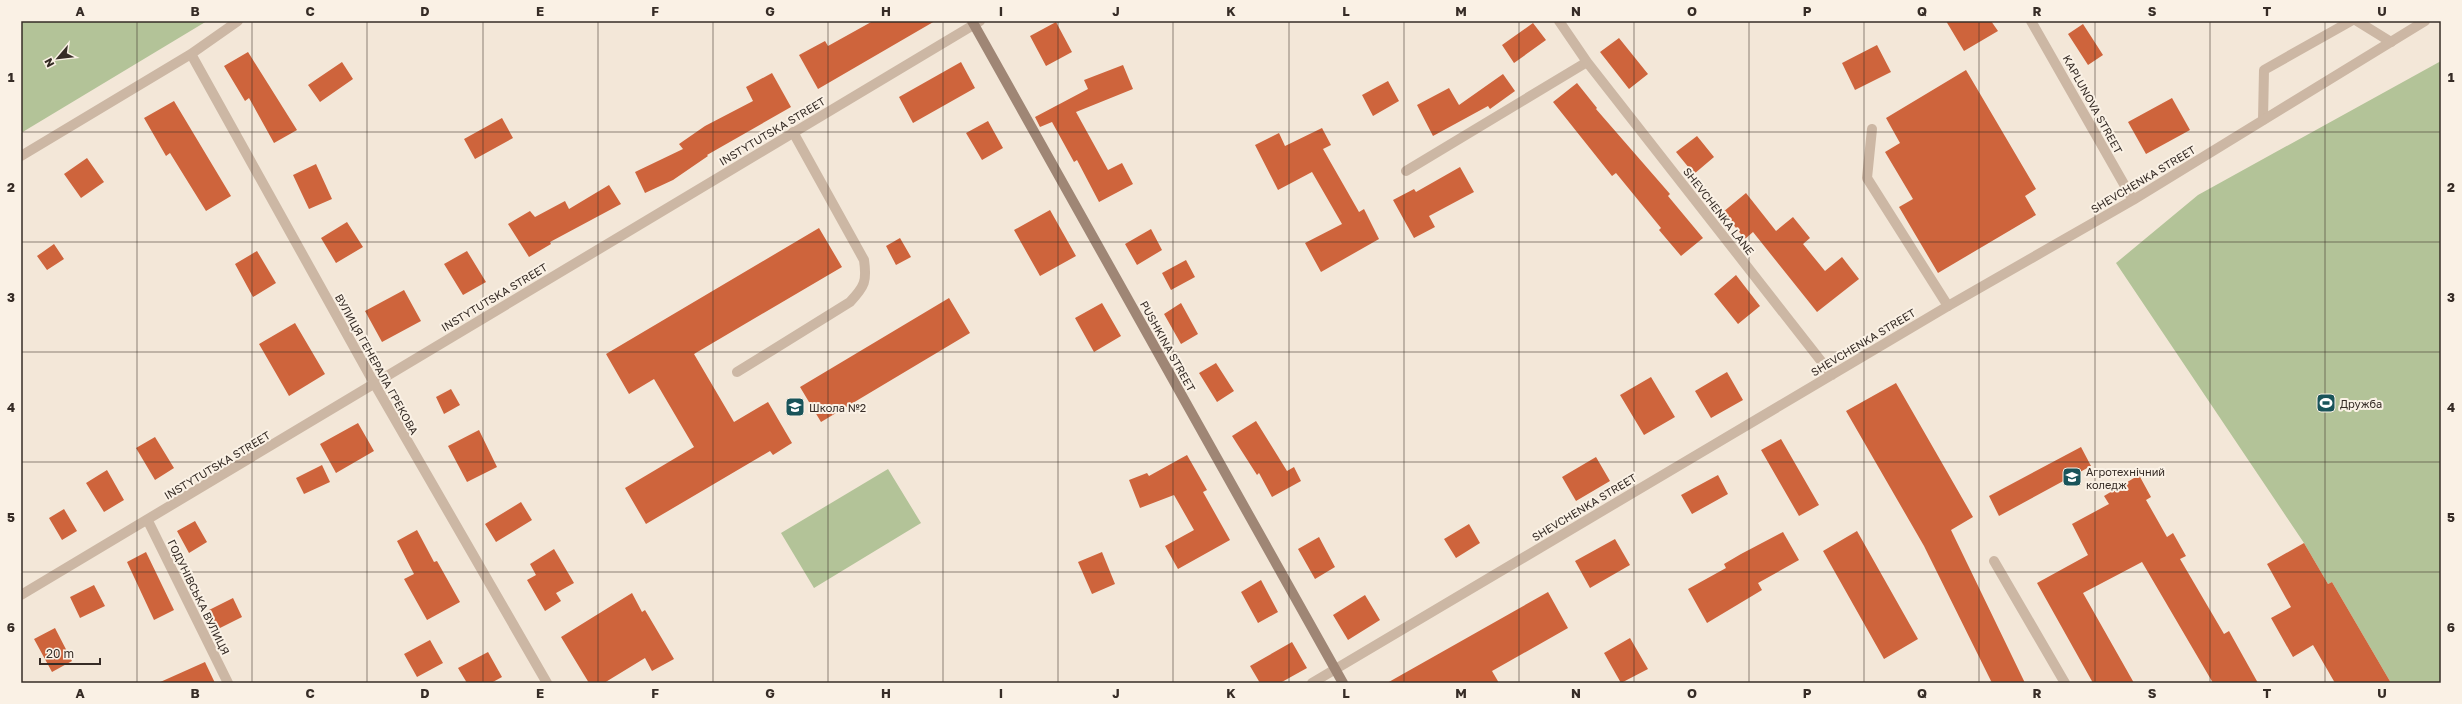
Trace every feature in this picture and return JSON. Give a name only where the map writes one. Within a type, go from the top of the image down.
[{"type":"street","points":[[21,156],[191,54],[238,21]]},
{"type":"street","name":"SHEVCHENKA LANE","points":[[1559,21],[1588,62],[1832,375]]},
{"type":"street","name":"KAPLUNOVA STREET","points":[[2031,21],[2133,200]]},
{"type":"street","points":[[2263,120],[2264,70],[2351,21]]},
{"type":"street","points":[[2358,21],[2391,42]]},
{"type":"street","name":"SHEVCHENKA STREET","points":[[1312,683],[1948,306],[2133,200],[2425,21]]},
{"type":"street","name":"INSTYTUTSKA STREET","points":[[21,595],[148,521],[374,383],[975,22]]},
{"type":"street","name":"PUSHKINA STREET","points":[[975,22],[1343,683]]},
{"type":"street","name":"ВУЛИЦЯ ГЕНЕРАЛА ГРЕКОВА","points":[[191,54],[374,383],[546,683]]},
{"type":"street","points":[[1406,171],[1588,62]]},
{"type":"street","points":[[1872,129],[1867,178],[1948,306]]},
{"type":"street","points":[[737,372],[850,302],[859,292],[867,279],[864,260],[793,132]]},
{"type":"street","name":"ГОДУНІВСЬКА ВУЛИЦЯ","points":[[148,521],[228,683]]},
{"type":"street","points":[[1994,561],[2065,683]]},
{"type":"green space","points":[[21,21],[207,21],[21,133]]},
{"type":"green space","name":"Дружба","points":[[2441,61],[2441,683],[2391,683],[2332,582],[2328,584],[2304,543],[2116,263],[2198,195]]},
{"type":"green space","points":[[888,469],[921,523],[814,588],[781,533]]},
{"type":"building","points":[[873,21],[935,21],[818,89],[799,55],[825,41],[828,46]]},
{"type":"building","points":[[1946,21],[1991,21],[1998,31],[1964,51]]},
{"type":"building","points":[[1056,22],[1072,52],[1046,66],[1030,36]]},
{"type":"building","points":[[1533,23],[1546,40],[1514,63],[1502,45]]},
{"type":"building","points":[[2083,24],[2103,55],[2088,65],[2068,34]]},
{"type":"building","points":[[1619,38],[1648,74],[1629,89],[1600,52]]},
{"type":"building","points":[[1877,45],[1891,72],[1855,90],[1842,63]]},
{"type":"building","points":[[248,52],[297,130],[274,143],[249,98],[245,101],[224,66]]},
{"type":"building","points":[[342,62],[353,79],[320,102],[308,85]]},
{"type":"building","points":[[961,62],[975,88],[913,123],[899,97]]},
{"type":"building","points":[[1123,65],[1133,89],[1076,112],[1108,170],[1122,163],[1133,184],[1099,202],[1077,160],[1074,162],[1052,122],[1040,127],[1035,117],[1088,89],[1084,80]]},
{"type":"building","points":[[1966,70],[2036,189],[2025,196],[2036,215],[1938,273],[1899,207],[1913,199],[1885,152],[1900,143],[1886,118]]},
{"type":"building","points":[[772,73],[791,107],[707,155],[708,156],[673,180],[645,193],[635,172],[683,149],[679,144],[705,126],[753,101],[746,87]]},
{"type":"building","points":[[1503,74],[1515,91],[1490,109],[1488,106],[1433,136],[1417,105],[1449,88],[1459,105]]},
{"type":"building","points":[[1388,81],[1399,101],[1373,116],[1362,95]]},
{"type":"building","points":[[1577,83],[1597,108],[1596,109],[1670,194],[1668,196],[1703,238],[1681,256],[1659,230],[1661,228],[1616,173],[1612,176],[1553,102]]},
{"type":"building","points":[[2172,98],[2190,130],[2146,154],[2128,122]]},
{"type":"building","points":[[174,101],[231,196],[206,211],[170,153],[166,156],[144,118]]},
{"type":"building","points":[[502,118],[513,138],[475,159],[464,139]]},
{"type":"building","points":[[988,121],[1003,148],[982,160],[966,133]]},
{"type":"building","points":[[1322,128],[1331,145],[1323,149],[1359,212],[1364,209],[1379,239],[1321,272],[1305,243],[1342,224],[1312,172],[1278,190],[1255,145],[1279,133],[1285,146]]},
{"type":"building","points":[[1697,136],[1714,157],[1694,174],[1676,152]]},
{"type":"building","points":[[87,158],[104,182],[81,198],[64,174]]},
{"type":"building","points":[[316,164],[332,199],[309,209],[293,175]]},
{"type":"building","points":[[1460,167],[1474,192],[1429,216],[1435,227],[1414,238],[1393,200],[1414,189],[1416,192]]},
{"type":"building","points":[[609,185],[621,204],[550,242],[551,244],[529,257],[508,224],[530,211],[535,217],[565,201],[569,209]]},
{"type":"building","points":[[1746,193],[1776,231],[1793,217],[1810,238],[1803,244],[1825,271],[1842,257],[1859,279],[1817,312],[1753,232],[1745,239],[1723,212]]},
{"type":"building","points":[[1050,210],[1076,256],[1040,276],[1014,230]]},
{"type":"building","points":[[347,222],[363,247],[336,263],[321,238]]},
{"type":"building","points":[[819,228],[842,267],[694,354],[734,422],[768,402],[792,443],[773,455],[770,451],[646,524],[625,488],[694,447],[654,379],[629,394],[606,354]]},
{"type":"building","points":[[1151,229],[1162,250],[1137,265],[1125,244]]},
{"type":"building","points":[[900,238],[911,257],[896,265],[886,246]]},
{"type":"building","points":[[54,244],[64,259],[47,270],[37,256]]},
{"type":"building","points":[[257,251],[276,283],[253,297],[235,264]]},
{"type":"building","points":[[467,251],[486,282],[463,295],[444,264]]},
{"type":"building","points":[[1186,260],[1195,277],[1171,290],[1162,273]]},
{"type":"building","points":[[1736,275],[1760,306],[1738,324],[1714,294]]},
{"type":"building","points":[[404,290],[421,321],[382,342],[365,311]]},
{"type":"building","points":[[949,298],[970,333],[821,422],[800,387]]},
{"type":"building","points":[[1102,303],[1121,336],[1094,352],[1075,318]]},
{"type":"building","points":[[1181,303],[1198,334],[1181,344],[1164,314]]},
{"type":"building","points":[[295,323],[325,374],[289,396],[259,344]]},
{"type":"building","points":[[1216,363],[1234,391],[1217,402],[1199,373]]},
{"type":"building","points":[[1727,372],[1743,400],[1711,418],[1695,391]]},
{"type":"building","points":[[1651,377],[1675,417],[1644,435],[1620,395]]},
{"type":"building","points":[[1896,383],[1973,517],[1951,530],[2025,683],[1992,683],[1924,546],[1846,411]]},
{"type":"building","points":[[451,389],[460,405],[444,414],[436,397]]},
{"type":"building","points":[[1256,421],[1287,471],[1294,467],[1301,481],[1272,497],[1259,473],[1257,475],[1232,436]]},
{"type":"building","points":[[358,423],[374,451],[336,473],[320,444]]},
{"type":"building","points":[[479,430],[497,467],[467,482],[448,446]]},
{"type":"building","points":[[155,437],[174,468],[155,480],[136,448]]},
{"type":"building","points":[[1781,439],[1819,505],[1799,516],[1761,450]]},
{"type":"building","points":[[2081,447],[2091,466],[1999,516],[1989,496]]},
{"type":"building","points":[[1187,455],[1207,490],[1203,492],[1230,540],[1178,569],[1165,546],[1194,530],[1174,495],[1140,508],[1129,480],[1147,473],[1149,476]]},
{"type":"building","points":[[1596,457],[1610,481],[1576,501],[1562,477]]},
{"type":"building","points":[[322,465],[330,482],[304,494],[296,478]]},
{"type":"building","points":[[107,470],[124,500],[104,512],[86,483]]},
{"type":"building","points":[[1718,475],[1728,494],[1692,514],[1681,495]]},
{"type":"building","points":[[2139,475],[2151,497],[2146,500],[2167,537],[2173,533],[2186,556],[2180,559],[2224,634],[2229,631],[2258,683],[2213,683],[2142,562],[2083,593],[2134,683],[2093,683],[2037,583],[2088,555],[2072,524],[2109,504],[2104,496]]},
{"type":"building","points":[[521,502],[532,520],[496,542],[485,524]]},
{"type":"building","points":[[64,509],[77,531],[62,540],[49,518]]},
{"type":"building","points":[[195,521],[207,542],[189,553],[177,531]]},
{"type":"building","points":[[1469,524],[1480,543],[1456,558],[1444,539]]},
{"type":"building","points":[[417,530],[434,562],[437,561],[460,602],[427,620],[404,579],[414,574],[397,541]]},
{"type":"building","points":[[1857,531],[1918,639],[1884,659],[1823,551]]},
{"type":"building","points":[[1783,532],[1799,560],[1758,583],[1762,590],[1707,623],[1688,589],[1726,568],[1724,564]]},
{"type":"building","points":[[1319,537],[1335,567],[1315,579],[1298,549]]},
{"type":"building","points":[[1615,539],[1630,565],[1590,588],[1575,561]]},
{"type":"building","points":[[2304,543],[2328,584],[2332,582],[2391,683],[2335,683],[2313,645],[2293,657],[2271,618],[2291,607],[2267,564]]},
{"type":"building","points":[[554,549],[574,583],[556,593],[561,601],[545,611],[527,580],[536,575],[530,564]]},
{"type":"building","points":[[146,552],[174,610],[154,620],[127,562]]},
{"type":"building","points":[[1102,552],[1115,584],[1092,594],[1078,562]]},
{"type":"building","points":[[1261,580],[1278,612],[1258,623],[1241,592]]},
{"type":"building","points":[[94,585],[105,606],[80,618],[70,597]]},
{"type":"building","points":[[1548,592],[1568,628],[1492,671],[1499,683],[1387,683]]},
{"type":"building","points":[[632,593],[642,612],[645,610],[674,659],[652,671],[645,658],[604,683],[589,683],[561,637]]},
{"type":"building","points":[[1365,595],[1380,620],[1348,640],[1333,615]]},
{"type":"building","points":[[233,598],[242,617],[218,629],[209,610]]},
{"type":"building","points":[[55,628],[72,661],[52,672],[34,639]]},
{"type":"building","points":[[1630,638],[1648,669],[1621,683],[1604,653]]},
{"type":"building","points":[[430,640],[443,663],[417,677],[404,654]]},
{"type":"building","points":[[1292,642],[1307,668],[1280,683],[1260,683],[1250,666]]},
{"type":"building","points":[[488,652],[502,677],[491,683],[467,683],[458,668]]},
{"type":"building","points":[[205,662],[215,683],[158,683]]},
{"type":"place","name":"Дружба","points":[[2326,403]]},
{"type":"place","name":"Школа №2","points":[[795,407]]},
{"type":"place","name":"Агротехнічний коледж","points":[[2072,477]]}]
